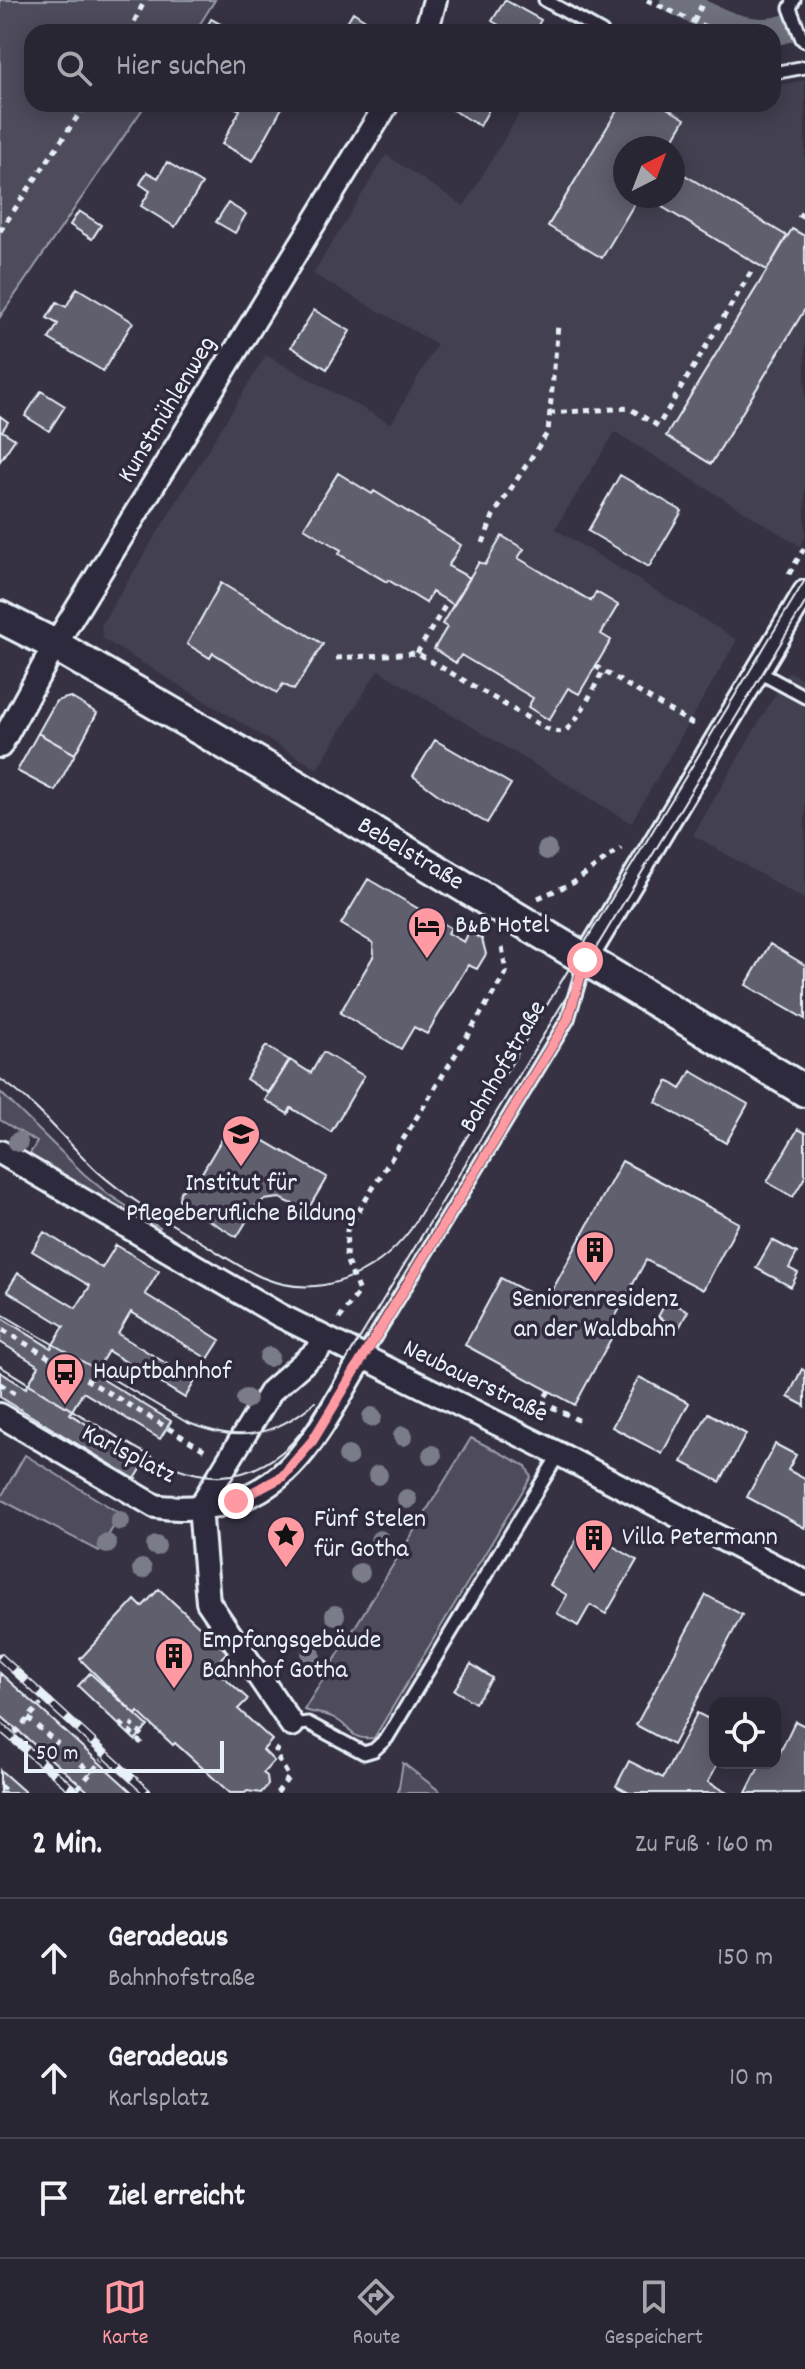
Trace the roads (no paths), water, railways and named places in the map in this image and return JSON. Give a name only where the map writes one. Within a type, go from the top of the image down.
[{"type":"street","points":[[428,24],[435,0]]},
{"type":"street","name":"Kunstmühlenweg","points":[[0,746],[55,645],[382,112]]},
{"type":"street","name":"Bahnhofstraße","points":[[585,960],[805,592]]},
{"type":"street","name":"Bebelstraße","points":[[0,617],[55,645],[265,767],[805,1091]]},
{"type":"street","name":"Neubauerstraße","points":[[0,1152],[279,1315],[322,1344],[362,1358],[559,1454],[805,1582]]},
{"type":"street","points":[[292,1725],[203,1607],[200,1507],[271,1391],[322,1344]]},
{"type":"street","name":"Bahnhofstraße","points":[[282,1477],[313,1440],[362,1358]]},
{"type":"street","name":"Karlsplatz","points":[[0,1415],[155,1506],[178,1509],[236,1501],[282,1477]]},
{"type":"lane","points":[[545,0],[588,24]]},
{"type":"lane","points":[[794,0],[790,8],[805,41]]},
{"type":"lane","points":[[781,72],[805,67]]},
{"type":"lane","points":[[757,670],[805,697]]},
{"type":"lane","name":"Bahnhofstraße","points":[[362,1358],[568,1019],[585,960]]},
{"type":"lane","points":[[292,1725],[308,1723],[364,1753],[374,1750],[387,1738],[559,1454]]},
{"type":"waterway","points":[[674,0],[724,24]]},
{"type":"waterway","points":[[781,30],[787,28]]},
{"type":"tram line","points":[[0,1079],[26,1099],[97,1171],[120,1189],[252,1273],[282,1284],[324,1285],[344,1280],[381,1260],[411,1229],[805,580]]},
{"type":"tram line","points":[[0,1366],[147,1454],[191,1472],[213,1476],[236,1475],[259,1467],[290,1445],[310,1420],[805,603]]},
{"type":"tram line","points":[[0,1313],[186,1422],[204,1429],[238,1434],[269,1430],[315,1402]]},
{"type":"railway","points":[[0,1657],[148,1793]]},
{"type":"railway","points":[[0,1727],[77,1793]]},
{"type":"place","name":"B&B Hotel","points":[[427,960]]},
{"type":"place","name":"Institut für Pflegeberufliche Bildung","points":[[241,1168]]},
{"type":"place","name":"Seniorenresidenz an der Waldbahn","points":[[595,1284]]},
{"type":"place","name":"Hauptbahnhof","points":[[65,1406]]},
{"type":"place","name":"Fünf Stelen für Gotha","points":[[286,1569]]},
{"type":"place","name":"Villa Petermann","points":[[594,1572]]},
{"type":"place","name":"Empfangsgebäude Bahnhof Gotha","points":[[174,1690]]}]
